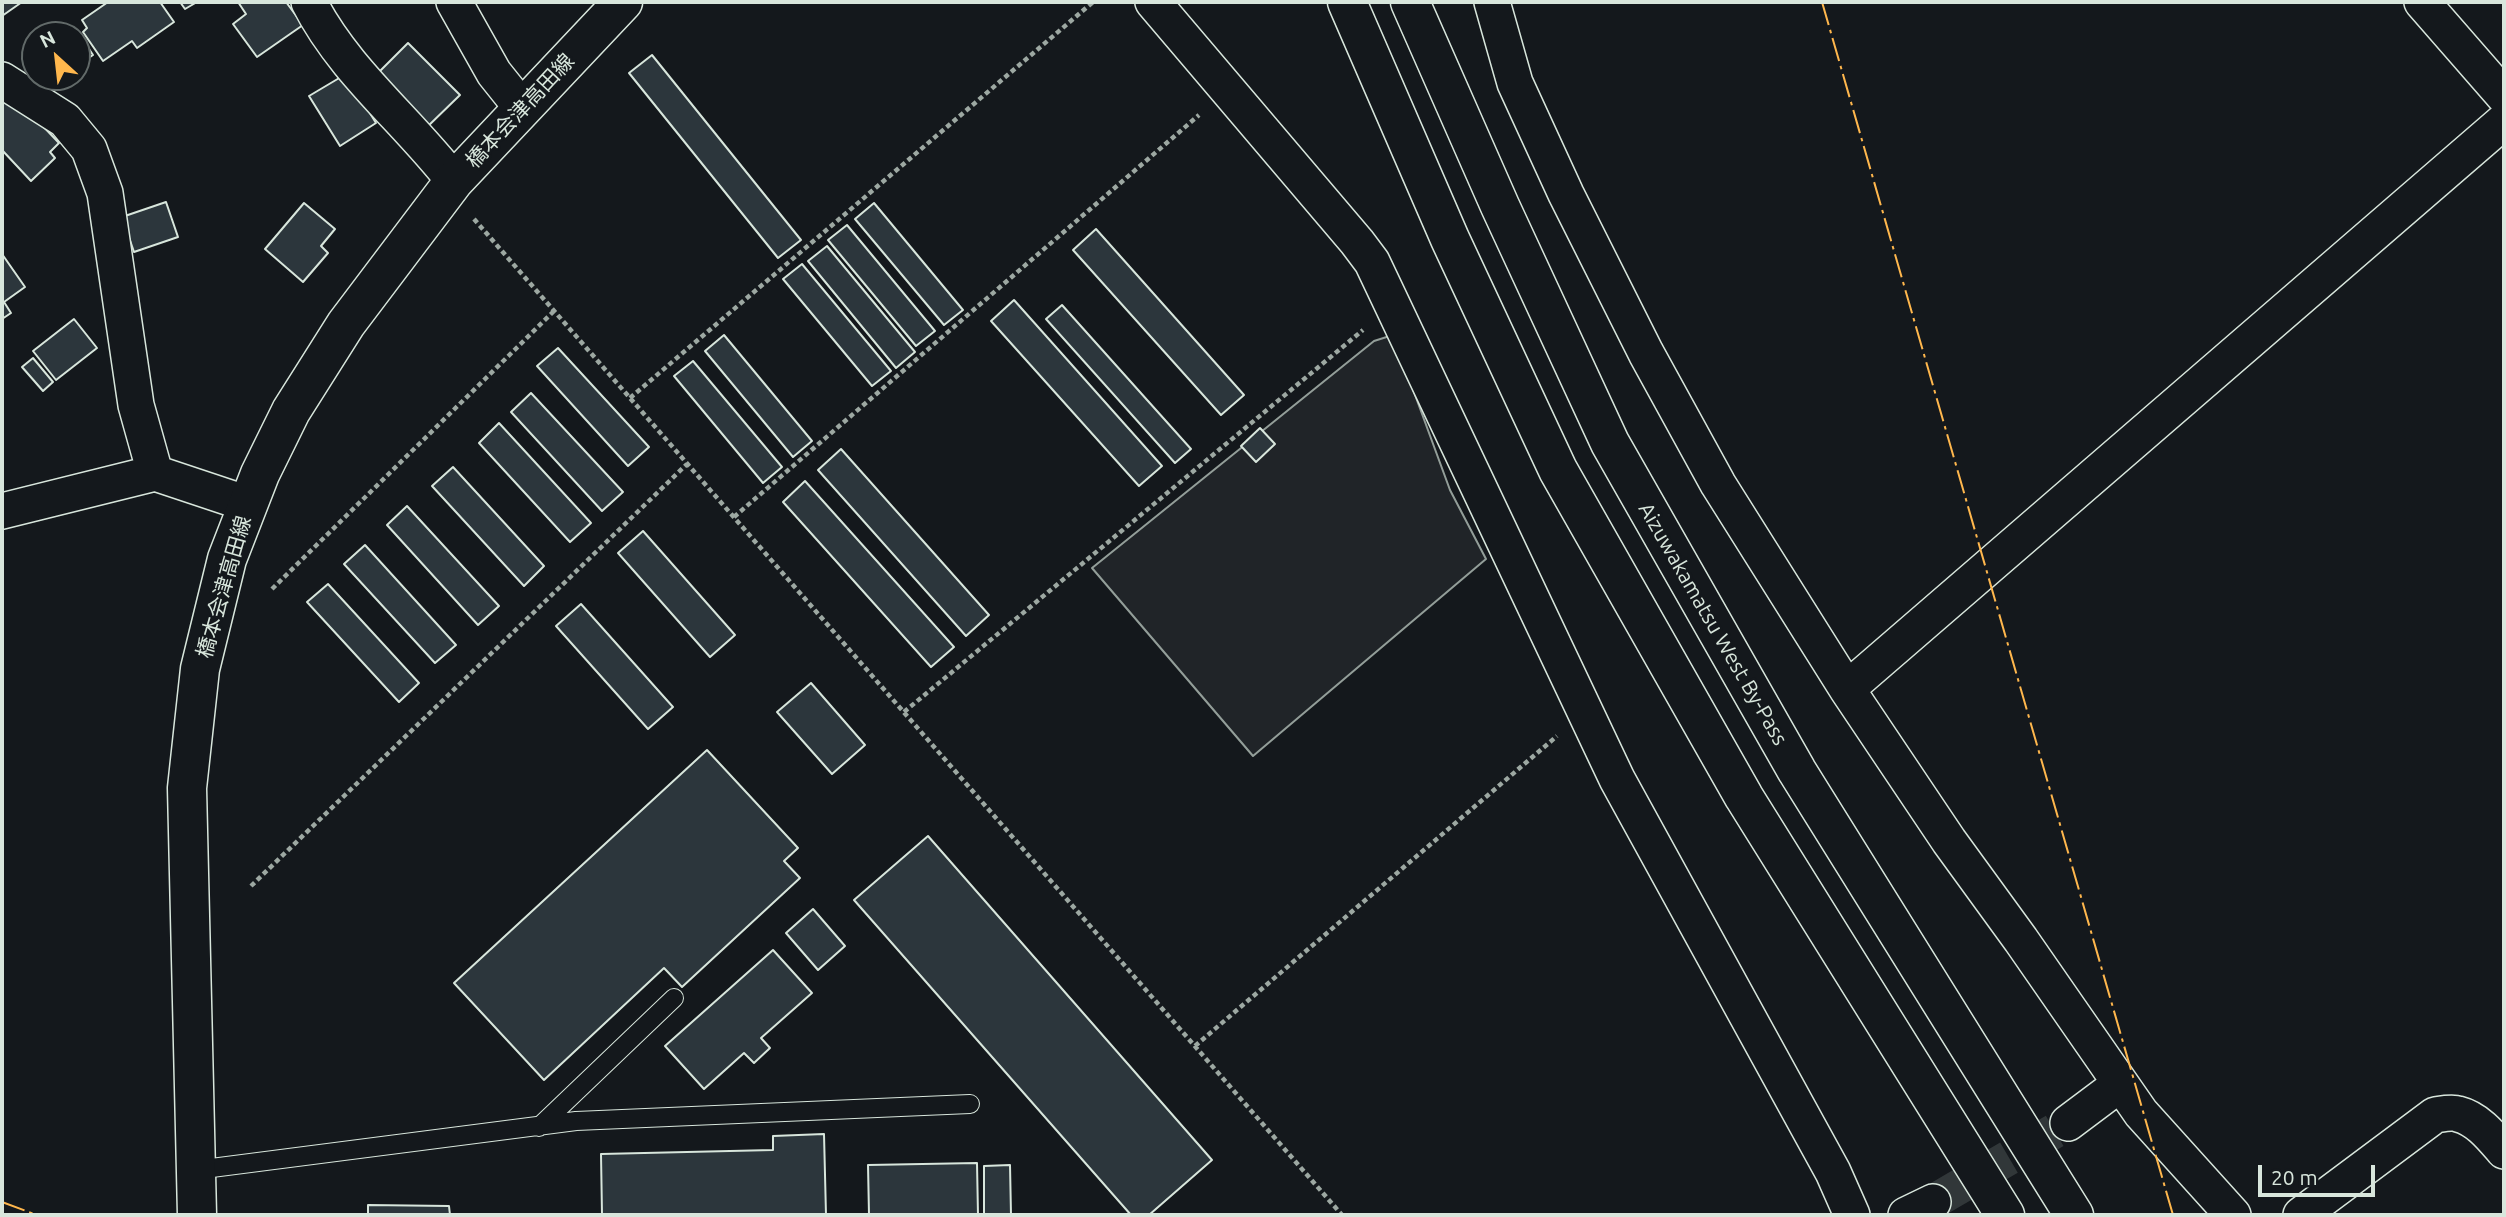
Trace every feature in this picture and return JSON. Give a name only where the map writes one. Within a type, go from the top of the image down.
[{"type":"main road","name":"橋本会津高田線","points":[[197,1215],[187,788],[200,669],[227,559],[260,474],[298,400],[346,324],[451,185],[623,2]]},
{"type":"main road","points":[[1347,2],[1450,239],[1558,470],[1744,797],[2005,1215]]},
{"type":"main road","name":"Aizuwakamatsu West By-Pass","points":[[1410,2],[1500,206],[1610,443],[1797,771],[2074,1215]]},
{"type":"street","points":[[309,2],[323,30],[380,99],[426,146],[451,185]]},
{"type":"street","points":[[454,2],[494,73],[522,108]]},
{"type":"street","points":[[1153,2],[1362,248],[1393,305],[1584,713],[1637,816],[1833,1172],[1852,1215]]},
{"type":"street","points":[[1492,2],[1520,94],[1566,194],[1646,353],[1718,484],[1912,790],[2021,940],[2141,1113],[2233,1215]]},
{"type":"street","points":[[2422,2],[2504,96]]},
{"type":"street","points":[[2,80],[65,120],[89,149],[105,193],[136,405],[155,473]]},
{"type":"street","points":[[1847,689],[2504,121]]},
{"type":"street","points":[[2,511],[155,473],[248,504]]},
{"type":"street","points":[[2068,1123],[2120,1083]]},
{"type":"street","points":[[2301,1215],[2435,1115],[2458,1114],[2474,1122],[2487,1131],[2504,1151]]},
{"type":"lane","points":[[539,1127],[674,998]]},
{"type":"lane","points":[[196,1170],[576,1121],[970,1104]]},
{"type":"path","points":[[630,398],[1093,2]]},
{"type":"path","points":[[734,517],[1229,89]]},
{"type":"path","points":[[451,185],[554,311],[1342,1215]]},
{"type":"path","points":[[904,712],[1393,305]]},
{"type":"path","points":[[272,589],[554,311]]},
{"type":"path","points":[[251,886],[687,464]]},
{"type":"path","points":[[1195,1046],[1584,713]]},
{"type":"shaded area","points":[[1393,335],[1450,490],[1486,559],[1253,756],[1092,568],[1374,341]]},
{"type":"building","points":[[2,2],[22,2],[2,16]]},
{"type":"building","points":[[108,2],[160,2],[174,22],[137,48],[132,41],[103,61],[91,44],[91,21],[82,20]]},
{"type":"building","points":[[180,2],[197,2],[185,9]]},
{"type":"building","points":[[238,2],[286,2],[303,25],[257,57],[233,24],[246,14]]},
{"type":"building","points":[[408,43],[460,95],[424,130],[373,78]]},
{"type":"building","points":[[652,55],[801,240],[778,258],[629,73]]},
{"type":"building","points":[[346,74],[376,123],[340,146],[309,96]]},
{"type":"building","points":[[2,93],[18,100],[59,143],[50,152],[55,158],[31,181],[2,150]]},
{"type":"building","points":[[166,202],[178,237],[134,252],[122,217]]},
{"type":"building","points":[[304,203],[335,229],[321,246],[328,253],[303,282],[265,249]]},
{"type":"building","points":[[874,203],[963,310],[944,325],[855,219]]},
{"type":"building","points":[[847,225],[935,331],[916,346],[828,240]]},
{"type":"building","points":[[1096,229],[1244,395],[1221,415],[1073,250]]},
{"type":"building","points":[[827,246],[915,352],[896,368],[808,261]]},
{"type":"building","points":[[2,254],[25,287],[4,302],[11,313],[2,319]]},
{"type":"building","points":[[802,264],[891,371],[872,386],[783,279]]},
{"type":"building","points":[[1014,300],[1162,466],[1139,486],[991,321]]},
{"type":"building","points":[[1062,305],[1191,449],[1175,463],[1046,319]]},
{"type":"building","points":[[74,319],[97,348],[56,380],[33,351]]},
{"type":"building","points":[[724,335],[812,441],[793,457],[705,351]]},
{"type":"building","points":[[558,348],[649,447],[628,466],[537,366]]},
{"type":"building","points":[[33,358],[53,382],[43,391],[22,367]]},
{"type":"building","points":[[693,361],[782,467],[763,483],[674,376]]},
{"type":"building","points":[[531,393],[623,492],[602,511],[511,412]]},
{"type":"building","points":[[499,423],[591,523],[570,542],[479,443]]},
{"type":"building","points":[[1260,428],[1275,444],[1256,462],[1241,446]]},
{"type":"building","points":[[841,449],[989,615],[966,636],[818,470]]},
{"type":"building","points":[[453,467],[544,566],[524,586],[432,486]]},
{"type":"building","points":[[805,481],[954,647],[931,667],[783,502]]},
{"type":"building","points":[[407,506],[499,606],[478,625],[387,525]]},
{"type":"building","points":[[643,531],[735,635],[710,657],[618,553]]},
{"type":"building","points":[[365,545],[456,645],[435,663],[344,564]]},
{"type":"building","points":[[328,584],[419,683],[399,702],[307,602]]},
{"type":"building","points":[[581,604],[673,707],[648,729],[556,626]]},
{"type":"building","points":[[811,683],[865,745],[832,774],[777,712]]},
{"type":"building","points":[[707,750],[798,848],[784,861],[800,878],[682,987],[664,968],[544,1080],[454,983]]},
{"type":"building","points":[[928,836],[1212,1160],[1149,1215],[1131,1215],[854,900]]},
{"type":"building","points":[[813,909],[845,946],[818,970],[786,933]]},
{"type":"building","points":[[773,950],[812,993],[761,1038],[770,1048],[754,1063],[744,1053],[704,1089],[665,1046]]},
{"type":"building","points":[[824,1134],[826,1215],[602,1215],[601,1154],[773,1150],[773,1136]]},
{"type":"building","points":[[977,1163],[978,1215],[869,1215],[868,1165]]},
{"type":"building","points":[[1010,1165],[1011,1215],[984,1215],[984,1166]]},
{"type":"building","points":[[368,1205],[449,1206],[450,1215],[368,1215]]},
{"type":"tunnel","points":[[1933,1202],[2068,1123]]},
{"type":"power","points":[[1822,2],[2173,1215]]},
{"type":"power","points":[[2,1202],[37,1215]]}]
